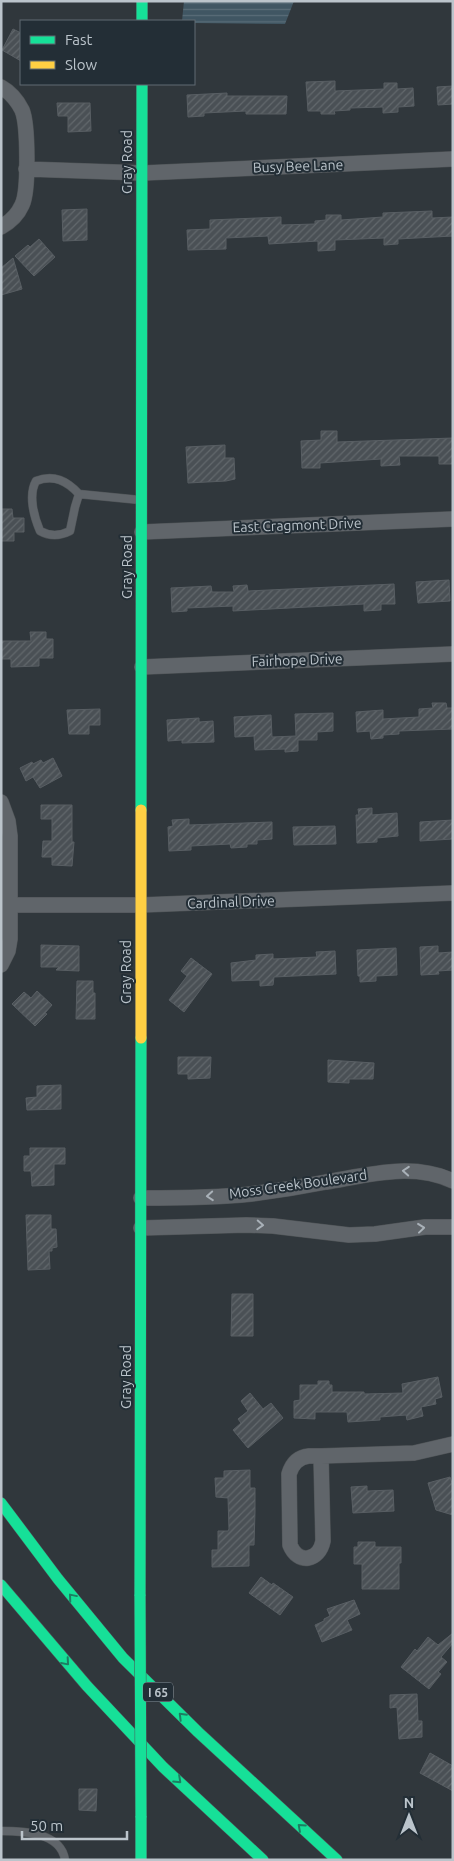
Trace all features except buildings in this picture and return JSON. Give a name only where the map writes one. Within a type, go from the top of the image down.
[{"type":"main road","points":[[142,1],[142,20]]},
{"type":"main road","name":"Gray Road","points":[[141,1860],[142,85]]},
{"type":"main road","name":"I 65","points":[[1,1503],[58,1579],[123,1658],[232,1764],[337,1860]]},
{"type":"main road","points":[[1,1585],[87,1686],[163,1767],[263,1860]]},
{"type":"street","points":[[1,87],[15,100],[24,117],[26,129],[26,192],[22,205],[10,221],[1,227]]},
{"type":"street","name":"Busy Bee Lane","points":[[26,169],[142,173],[453,160]]},
{"type":"street","name":"East Cragmont Drive","points":[[142,532],[453,519]]},
{"type":"street","name":"Fairhope Drive","points":[[142,667],[453,654]]},
{"type":"street","points":[[1,802],[8,821],[10,836],[10,939],[8,951],[1,965]]},
{"type":"street","name":"Cardinal Drive","points":[[10,905],[141,905],[453,893]]},
{"type":"street","name":"Moss Creek Boulevard","points":[[141,1198],[186,1198],[249,1194],[308,1186],[384,1171],[406,1171],[441,1176],[453,1182]]},
{"type":"street","points":[[141,1228],[246,1225],[273,1226],[349,1235],[375,1234],[425,1227],[453,1227]]},
{"type":"street","points":[[321,1456],[322,1547],[313,1557],[304,1558],[295,1554],[290,1545],[288,1474],[292,1465],[299,1459],[321,1456],[403,1454],[436,1449],[453,1444]]},
{"type":"lane","points":[[79,494],[70,531],[64,534],[47,535],[40,531],[36,522],[32,491],[36,481],[44,478],[61,479],[71,485],[79,494],[142,500]]},
{"type":"lane","points":[[1,1831],[40,1834],[60,1846],[64,1860]]},
{"type":"water","points":[[184,1],[294,1],[285,24],[195,23],[195,20],[182,20]]},
{"type":"traffic: fast","points":[[142,1],[142,20]]},
{"type":"traffic: fast","points":[[141,810],[142,85]]},
{"type":"traffic: fast","points":[[140,1596],[141,1038]]},
{"type":"traffic: fast","points":[[1,1503],[58,1579],[123,1658],[198,1732],[337,1860]]},
{"type":"traffic: fast","points":[[1,1585],[87,1686],[163,1767],[263,1860]]},
{"type":"traffic: fast","points":[[140,1596],[141,1816]]},
{"type":"traffic: fast","points":[[141,1816],[141,1860]]},
{"type":"traffic: slow","points":[[141,810],[141,1038]]}]
